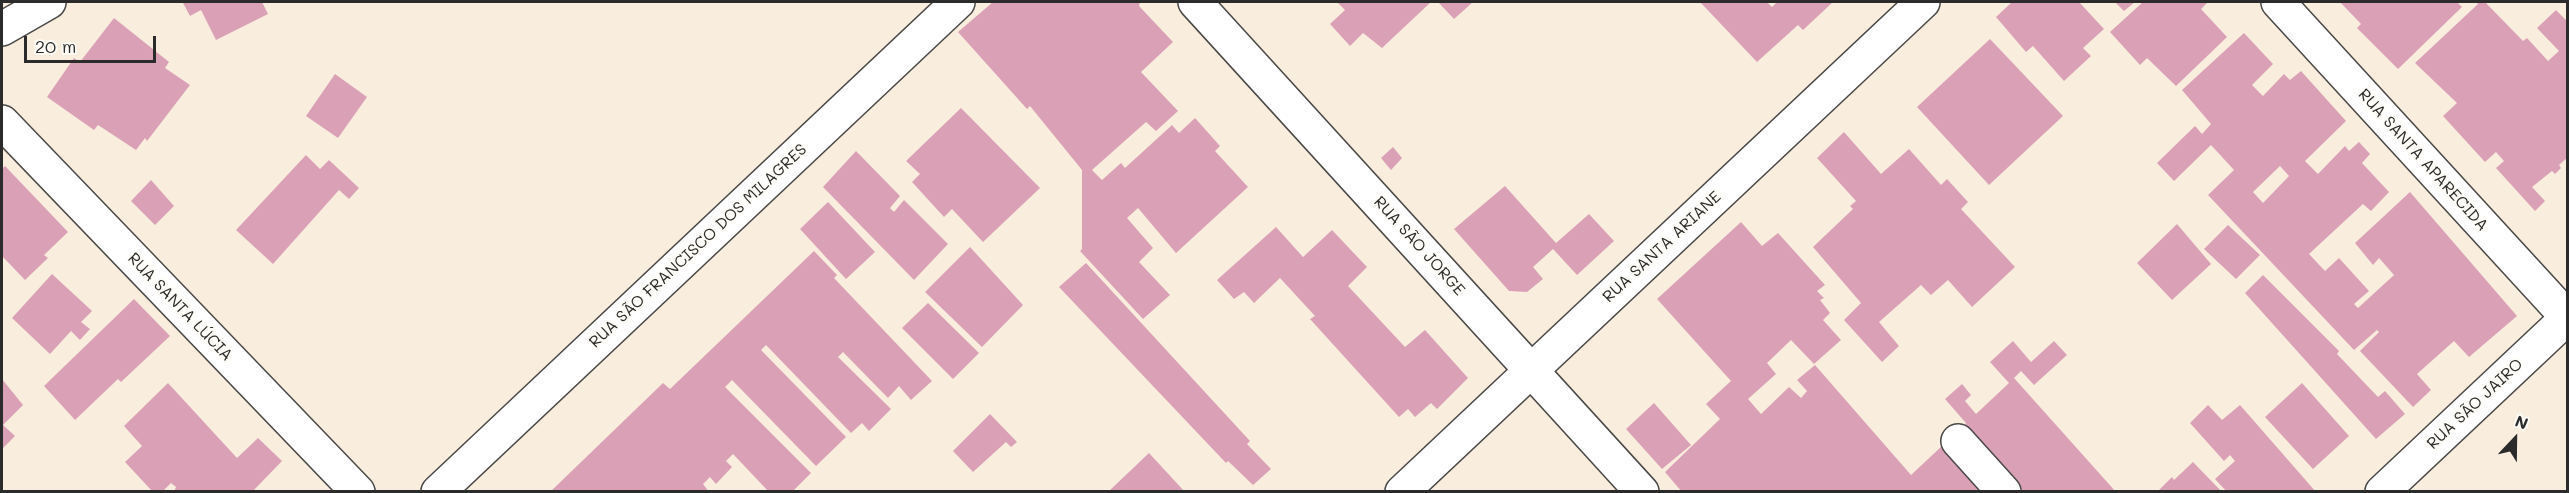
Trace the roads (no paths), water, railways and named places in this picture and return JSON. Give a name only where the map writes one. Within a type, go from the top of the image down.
[{"type":"street","points":[[2,29],[49,2]]},
{"type":"street","name":"RUA SÃO FRANCISCO DOS MILAGRES","points":[[438,492],[958,2]]},
{"type":"street","name":"RUA SÃO JORGE","points":[[1196,2],[1642,492]]},
{"type":"street","name":"RUA SANTA ARIANE","points":[[1402,492],[1923,2]]},
{"type":"street","name":"RUA SANTA APARECIDA","points":[[2278,2],[2567,318]]},
{"type":"street","name":"RUA SANTA LÚCIA","points":[[2,122],[358,492]]},
{"type":"street","name":"RUA SÃO JAIRO","points":[[2382,492],[2567,318]]},
{"type":"street","points":[[1958,441],[2004,492]]}]
